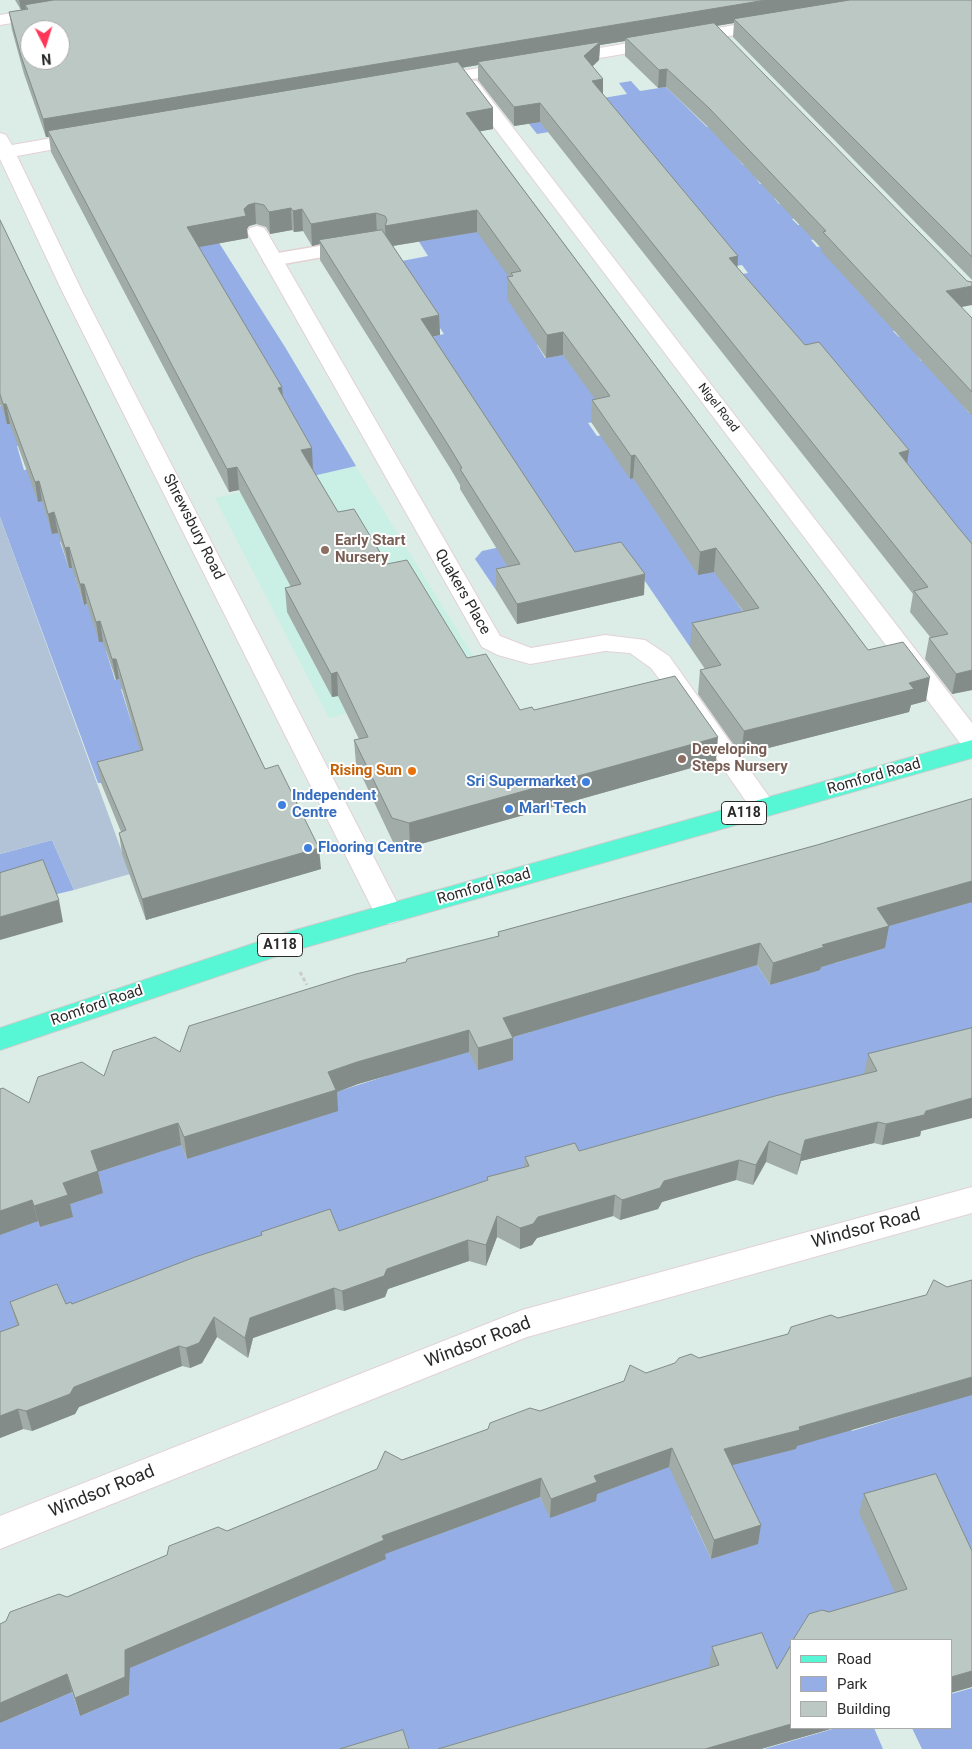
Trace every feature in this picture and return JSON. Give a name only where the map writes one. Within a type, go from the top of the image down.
[{"type":"main road","name":"Romford Road","points":[[0,1039],[285,944],[763,807],[866,781],[972,749]]},
{"type":"street","points":[[0,20],[67,9]]},
{"type":"street","points":[[551,61],[786,22]]},
{"type":"street","points":[[717,34],[730,47]]},
{"type":"street","points":[[416,84],[532,64]]},
{"type":"street","name":"Nigel Road","points":[[464,76],[972,741]]},
{"type":"street","points":[[2,148],[104,135]]},
{"type":"street","name":"Shrewsbury Road","points":[[2,148],[73,293],[389,914]]},
{"type":"street","name":"Quakers Place","points":[[257,232],[491,641],[507,649],[530,656],[605,643],[636,646],[660,662],[666,669],[763,807]]},
{"type":"street","name":"Windsor Road","points":[[0,1533],[522,1324],[972,1200]]},
{"type":"lane","points":[[272,260],[377,243]]},
{"type":"path","points":[[300,972],[307,985]]},
{"type":"shaded area","name":"Early Start Nursery","points":[[356,466],[486,677],[329,718],[215,498]]},
{"type":"shaded area","points":[[0,517],[130,874],[74,890],[52,840],[0,854]]},
{"type":"green space","points":[[631,81],[640,91],[666,87],[707,127],[711,127],[743,165],[747,164],[760,184],[765,183],[778,197],[774,198],[779,204],[783,204],[796,218],[792,219],[798,225],[802,225],[816,239],[811,240],[817,247],[822,246],[899,329],[893,331],[899,337],[904,336],[921,361],[926,361],[969,413],[972,413],[972,582],[704,281],[748,273],[742,265],[730,267],[595,124],[537,134],[511,101],[603,98],[627,94],[619,83]]},
{"type":"green space","points":[[390,125],[576,337],[537,345],[545,358],[563,355],[631,415],[588,423],[597,436],[609,434],[648,475],[753,626],[690,647],[634,565],[496,590],[475,559],[482,551],[550,536],[423,339],[444,334],[438,325],[375,266],[428,256],[411,229],[202,216],[285,347],[356,466],[274,485],[102,163]]},
{"type":"green space","points":[[33,400],[28,421],[50,440],[17,446],[24,470],[62,463],[76,495],[52,534],[91,527],[94,536],[60,542],[69,568],[106,561],[109,570],[75,577],[84,605],[122,598],[100,642],[139,634],[106,651],[115,680],[156,672],[159,681],[121,689],[131,721],[150,762],[101,783],[98,783],[0,517],[0,406]]},
{"type":"green space","points":[[52,840],[74,890],[53,895],[0,901],[0,854]]},
{"type":"green space","points":[[972,901],[972,1048],[31,1364],[0,1355],[0,1229],[29,1195],[40,1227],[72,1217],[68,1205],[95,1173],[162,1151],[166,1108],[187,1159],[330,1094],[386,1076],[371,1042],[503,1040],[530,1032],[513,999],[738,936],[770,985],[820,969],[822,945],[835,963],[884,948],[888,926]]},
{"type":"green space","points":[[972,1394],[972,1589],[803,1639],[790,1639],[790,1667],[496,1749],[0,1749],[0,1723],[72,1692],[80,1716],[129,1695],[130,1668],[148,1660],[358,1501],[398,1549],[540,1497],[551,1518],[586,1480],[676,1465],[796,1449],[783,1421],[849,1424],[852,1431]],"holes":[[[691,1516],[757,1544],[711,1559]]]},
{"type":"green space","points":[[972,1688],[972,1749],[922,1749],[912,1729],[952,1729],[952,1694]]},
{"type":"green space","points":[[833,1729],[874,1729],[883,1749],[764,1749]]},
{"type":"building","points":[[54,0],[766,0],[43,119],[26,70],[70,70],[70,20],[20,20],[20,52],[9,12],[28,9],[25,5]]},
{"type":"building","points":[[850,0],[972,0],[972,257],[734,19]]},
{"type":"building","points":[[714,23],[967,281],[972,282],[972,286],[946,291],[972,318],[972,392],[823,232],[826,231],[709,108],[667,69],[659,70],[626,38]]},
{"type":"building","points":[[600,42],[584,56],[603,79],[592,81],[738,256],[729,258],[805,345],[819,342],[909,450],[899,453],[972,544],[972,670],[956,674],[929,638],[948,634],[914,591],[928,587],[540,103],[514,107],[478,62]]},
{"type":"building","points":[[458,62],[493,108],[466,113],[868,650],[903,642],[930,677],[909,683],[914,689],[744,731],[700,670],[721,665],[692,623],[759,608],[716,548],[700,552],[635,455],[631,456],[592,400],[610,396],[563,332],[547,335],[507,277],[513,276],[511,273],[521,271],[477,210],[385,226],[387,220],[385,216],[376,213],[311,224],[302,209],[293,211],[291,208],[269,212],[264,205],[255,203],[248,205],[244,209],[246,216],[187,227],[282,387],[278,388],[312,448],[301,450],[338,512],[354,509],[387,564],[407,560],[467,658],[486,654],[520,710],[532,707],[534,710],[675,676],[718,737],[409,823],[392,818],[354,740],[368,737],[337,672],[331,674],[285,588],[301,584],[237,467],[227,469],[48,131]]},
{"type":"building","points":[[0,220],[265,769],[278,765],[319,848],[142,899],[119,833],[126,830],[97,762],[143,750],[116,659],[112,659],[100,621],[96,622],[84,584],[80,584],[69,547],[65,548],[54,512],[48,514],[39,481],[35,482],[6,404],[3,404],[0,394]]},
{"type":"building","points":[[382,230],[439,315],[421,319],[575,552],[621,542],[645,574],[517,604],[496,569],[520,564],[460,469],[462,468],[450,448],[319,240]]},
{"type":"building","points":[[972,799],[972,881],[877,908],[889,926],[822,945],[824,947],[773,963],[760,943],[503,1018],[513,1038],[478,1048],[469,1030],[357,1062],[328,1072],[336,1090],[184,1137],[178,1123],[91,1151],[98,1171],[63,1183],[68,1195],[34,1206],[32,1200],[0,1211],[0,1089],[3,1088],[29,1103],[38,1077],[82,1062],[104,1076],[113,1051],[155,1037],[180,1052],[189,1026],[356,974],[406,962],[407,959],[499,936],[498,932],[817,845]]},
{"type":"building","points":[[43,860],[59,900],[0,917],[0,873]]},
{"type":"building","points":[[972,1028],[972,1098],[926,1111],[924,1115],[886,1124],[878,1122],[805,1140],[801,1155],[769,1141],[756,1165],[739,1160],[664,1181],[660,1188],[622,1200],[615,1195],[538,1217],[533,1224],[520,1228],[497,1216],[486,1245],[468,1240],[387,1269],[384,1276],[342,1291],[334,1288],[250,1318],[245,1338],[214,1317],[199,1343],[186,1348],[179,1346],[74,1387],[70,1394],[26,1411],[18,1409],[0,1416],[0,1332],[19,1325],[10,1302],[57,1284],[66,1304],[71,1302],[72,1304],[195,1257],[262,1235],[261,1232],[330,1209],[339,1231],[488,1180],[487,1177],[529,1166],[525,1157],[575,1143],[579,1151],[775,1096],[877,1071],[868,1054]]},
{"type":"building","points":[[934,1280],[947,1287],[972,1280],[972,1377],[799,1427],[800,1430],[724,1449],[761,1525],[714,1540],[672,1448],[594,1476],[597,1482],[551,1499],[541,1478],[382,1536],[384,1540],[125,1650],[125,1677],[75,1698],[67,1674],[0,1703],[0,1624],[6,1621],[10,1612],[59,1594],[67,1597],[167,1555],[169,1546],[218,1527],[227,1531],[377,1469],[385,1451],[402,1460],[488,1429],[490,1423],[530,1408],[540,1411],[624,1381],[630,1365],[646,1373],[675,1363],[679,1358],[691,1354],[699,1358],[788,1334],[791,1327],[831,1315],[838,1318],[926,1295]]},
{"type":"building","points":[[936,1474],[972,1551],[972,1671],[952,1677],[952,1639],[794,1639],[809,1614],[822,1610],[829,1612],[907,1589],[864,1494]]},
{"type":"building","points":[[762,1633],[777,1669],[790,1647],[790,1724],[705,1749],[438,1749],[719,1665],[712,1647]]},
{"type":"building","points":[[403,1730],[409,1749],[340,1749]]},
{"type":"place","name":"Early Start Nursery","points":[[325,550]]},
{"type":"place","name":"Developing Steps Nursery","points":[[682,759]]},
{"type":"place","name":"Rising Sun","points":[[412,771]]},
{"type":"place","name":"Sri Supermarket","points":[[586,782]]},
{"type":"place","name":"Independent Centre","points":[[282,805]]},
{"type":"place","name":"Marl Tech","points":[[509,809]]},
{"type":"place","name":"Flooring Centre","points":[[308,848]]}]
